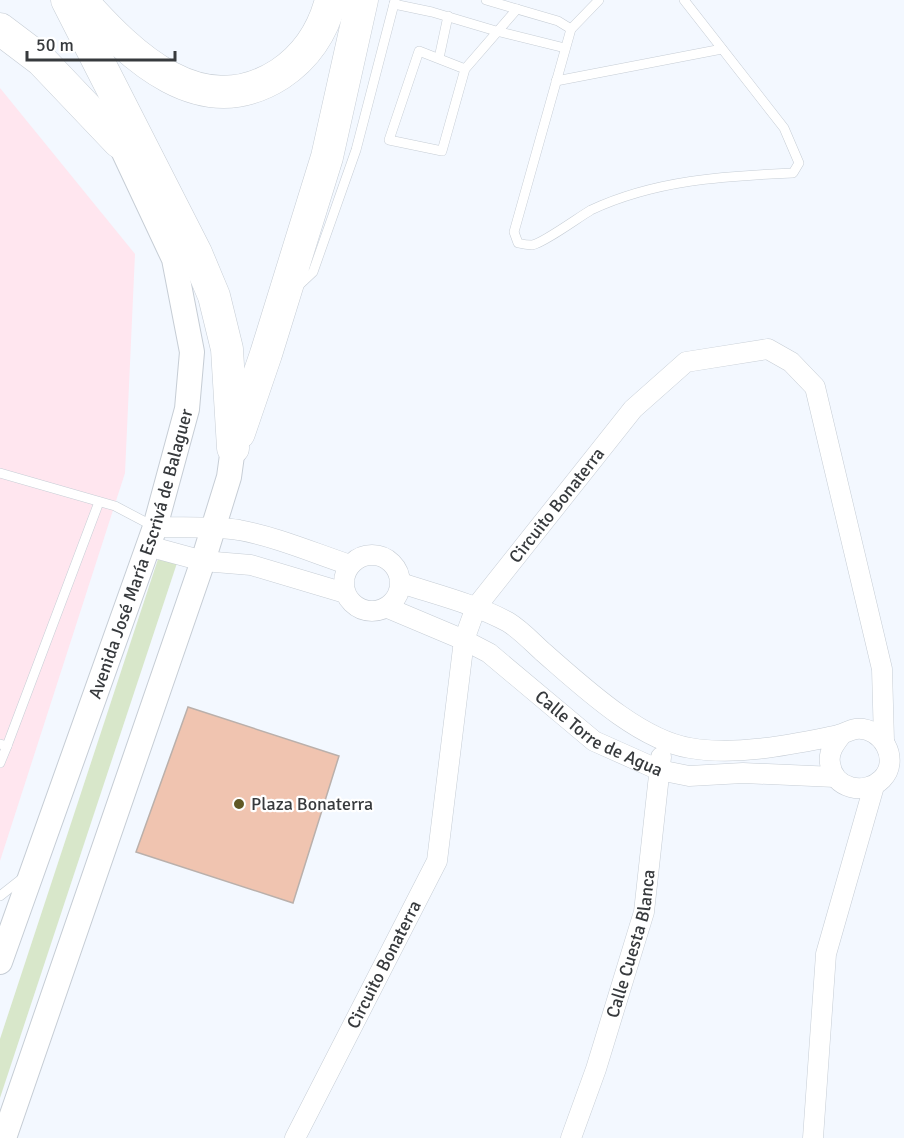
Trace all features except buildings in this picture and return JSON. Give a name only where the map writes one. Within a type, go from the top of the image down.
[{"type":"highway","points":[[44,0],[119,142]]},
{"type":"highway","points":[[68,0],[190,243],[214,296],[227,349],[233,448]]},
{"type":"highway","points":[[81,0],[107,30],[140,59],[180,82],[201,90],[217,92],[255,86],[288,68],[309,48],[321,30],[332,0]]},
{"type":"highway","points":[[233,448],[283,301],[327,157],[362,0]]},
{"type":"highway","points":[[0,29],[41,60],[119,142]]},
{"type":"street","name":"Avenida José María Escrivá de Balaguer","points":[[0,962],[152,536],[187,409],[192,352],[174,259],[119,142]]},
{"type":"street","name":"Circuito Bonaterra","points":[[295,1138],[437,861],[464,640],[476,607],[633,409],[686,362],[768,349],[791,362],[815,387],[882,669],[884,741]]},
{"type":"street","points":[[4,1138],[203,561],[229,477],[233,448]]},
{"type":"street","points":[[152,536],[212,528],[239,530],[350,565]]},
{"type":"street","points":[[152,536],[203,561],[251,565],[345,593]]},
{"type":"street","points":[[251,565],[262,536]]},
{"type":"street","points":[[372,555],[382,556],[394,565],[401,583],[395,601],[388,608],[373,612],[363,611],[350,602],[345,593],[344,583],[345,573],[350,565],[362,557],[372,555]]},
{"type":"street","name":"Calle Torre de Agua","points":[[401,583],[476,607],[510,623],[604,704],[663,741],[690,748],[716,751],[778,747],[842,735]]},
{"type":"street","name":"Calle Torre de Agua","points":[[388,608],[489,653],[594,741],[659,770],[689,776],[743,773],[835,777]]},
{"type":"street","points":[[856,729],[872,731],[884,741],[889,753],[889,765],[884,777],[874,786],[860,789],[846,786],[835,777],[830,762],[832,747],[842,735],[856,729]]},
{"type":"street","name":"Calle Cuesta Blanca","points":[[572,1138],[596,1069],[644,912],[663,741]]},
{"type":"street","points":[[813,1138],[826,954],[874,786]]},
{"type":"lane","points":[[486,0],[504,2],[517,9],[558,21],[571,29]]},
{"type":"lane","points":[[599,0],[571,29],[514,232],[518,243],[534,245],[591,210],[678,182],[727,176],[793,173],[799,162],[784,128],[684,0]]},
{"type":"lane","points":[[283,301],[313,272],[356,150],[394,2],[565,48]]},
{"type":"lane","points":[[465,69],[419,51],[389,140],[442,151],[465,69],[517,9]]},
{"type":"lane","points":[[439,58],[448,16]]},
{"type":"lane","points":[[556,81],[722,50]]},
{"type":"lane","points":[[0,473],[115,506],[152,536]]},
{"type":"lane","points":[[0,763],[4,745],[99,502]]},
{"type":"lane","points":[[0,896],[33,870]]},
{"type":"shaded area","points":[[0,88],[135,254],[125,473],[0,861]]},
{"type":"green space","points":[[160,553],[178,560],[0,1098],[0,1039]]},
{"type":"place","name":"Plaza Bonaterra","points":[[239,804]]}]
